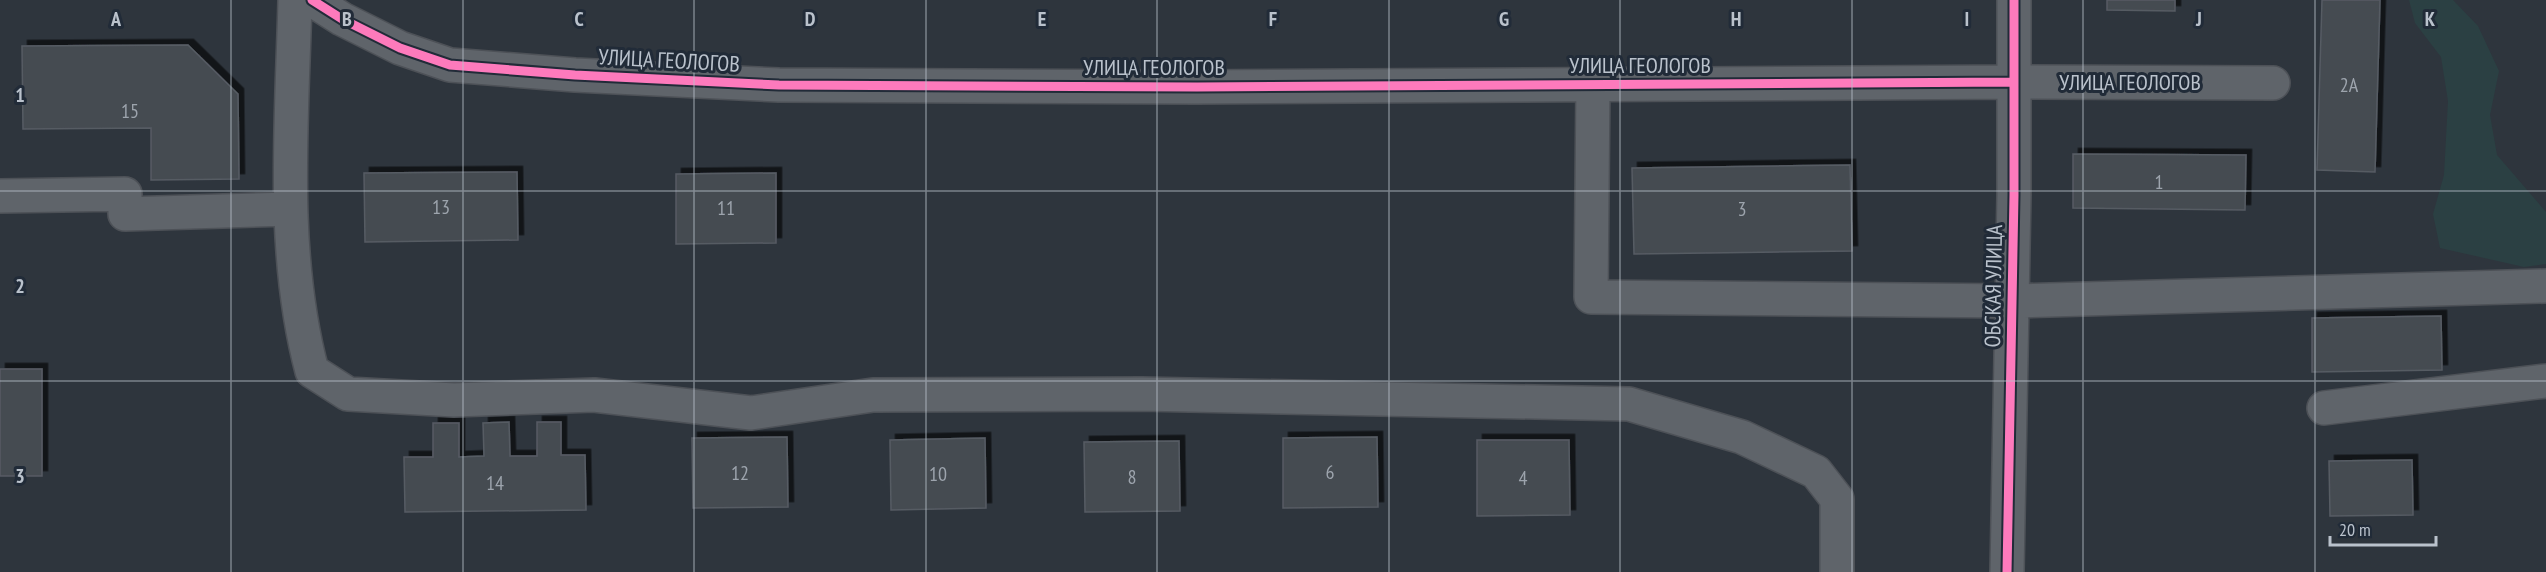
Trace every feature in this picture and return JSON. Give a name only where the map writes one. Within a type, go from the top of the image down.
[{"type":"street","points":[[295,0],[290,209],[302,334],[312,371],[348,394],[454,399],[594,395],[751,413],[885,395],[1154,394],[1629,404],[1742,436],[1816,472],[1837,499],[1837,572]]},
{"type":"street","name":"УЛИЦА ГЕОЛОГОВ","points":[[312,0],[342,20],[400,48],[450,65],[564,74],[791,85],[1208,87],[2012,82],[2273,83]]},
{"type":"street","name":"ОБСКАЯ УЛИЦА","points":[[2007,572],[2014,0]]},
{"type":"street","points":[[1593,84],[1591,297],[2012,302],[2546,286]]},
{"type":"street","points":[[0,196],[125,194],[125,214],[290,209]]},
{"type":"street","points":[[2324,408],[2546,381]]},
{"type":"green space","points":[[2409,0],[2453,0],[2478,26],[2499,71],[2490,115],[2497,155],[2546,212],[2546,264],[2524,267],[2440,248],[2433,214],[2444,175],[2448,101],[2441,57],[2415,23]]},
{"type":"building","points":[[2107,0],[2175,0],[2175,11],[2107,10]]},
{"type":"building","points":[[2322,0],[2380,0],[2375,172],[2317,170]]},
{"type":"building","points":[[188,45],[238,94],[239,179],[151,180],[151,128],[23,129],[22,46]]},
{"type":"building","points":[[2073,154],[2246,155],[2245,210],[2073,208]]},
{"type":"building","points":[[1850,165],[1852,251],[1634,254],[1632,168]]},
{"type":"building","points":[[517,172],[518,240],[365,242],[364,173]]},
{"type":"building","points":[[776,173],[776,243],[676,244],[676,174]]},
{"type":"building","points":[[2441,316],[2442,370],[2312,372],[2312,318]]},
{"type":"building","points":[[0,369],[42,369],[42,476],[0,476]]},
{"type":"building","points":[[509,422],[510,456],[537,456],[537,422],[561,422],[561,455],[585,455],[586,510],[405,512],[404,457],[433,457],[433,423],[459,423],[459,457],[484,456],[483,423]]},
{"type":"building","points":[[787,437],[788,507],[693,508],[692,438]]},
{"type":"building","points":[[1377,437],[1378,507],[1283,508],[1283,438]]},
{"type":"building","points":[[985,438],[986,508],[891,510],[890,440]]},
{"type":"building","points":[[1477,440],[1569,440],[1570,515],[1477,516]]},
{"type":"building","points":[[1179,441],[1180,511],[1085,512],[1084,442]]},
{"type":"building","points":[[2412,460],[2413,515],[2330,516],[2329,461]]},
{"type":"cycle path","points":[[312,0],[342,19],[400,48],[450,65],[575,75],[779,85],[1197,87],[2012,82]]},
{"type":"cycle path","points":[[2007,572],[2014,195],[2014,0]]}]
